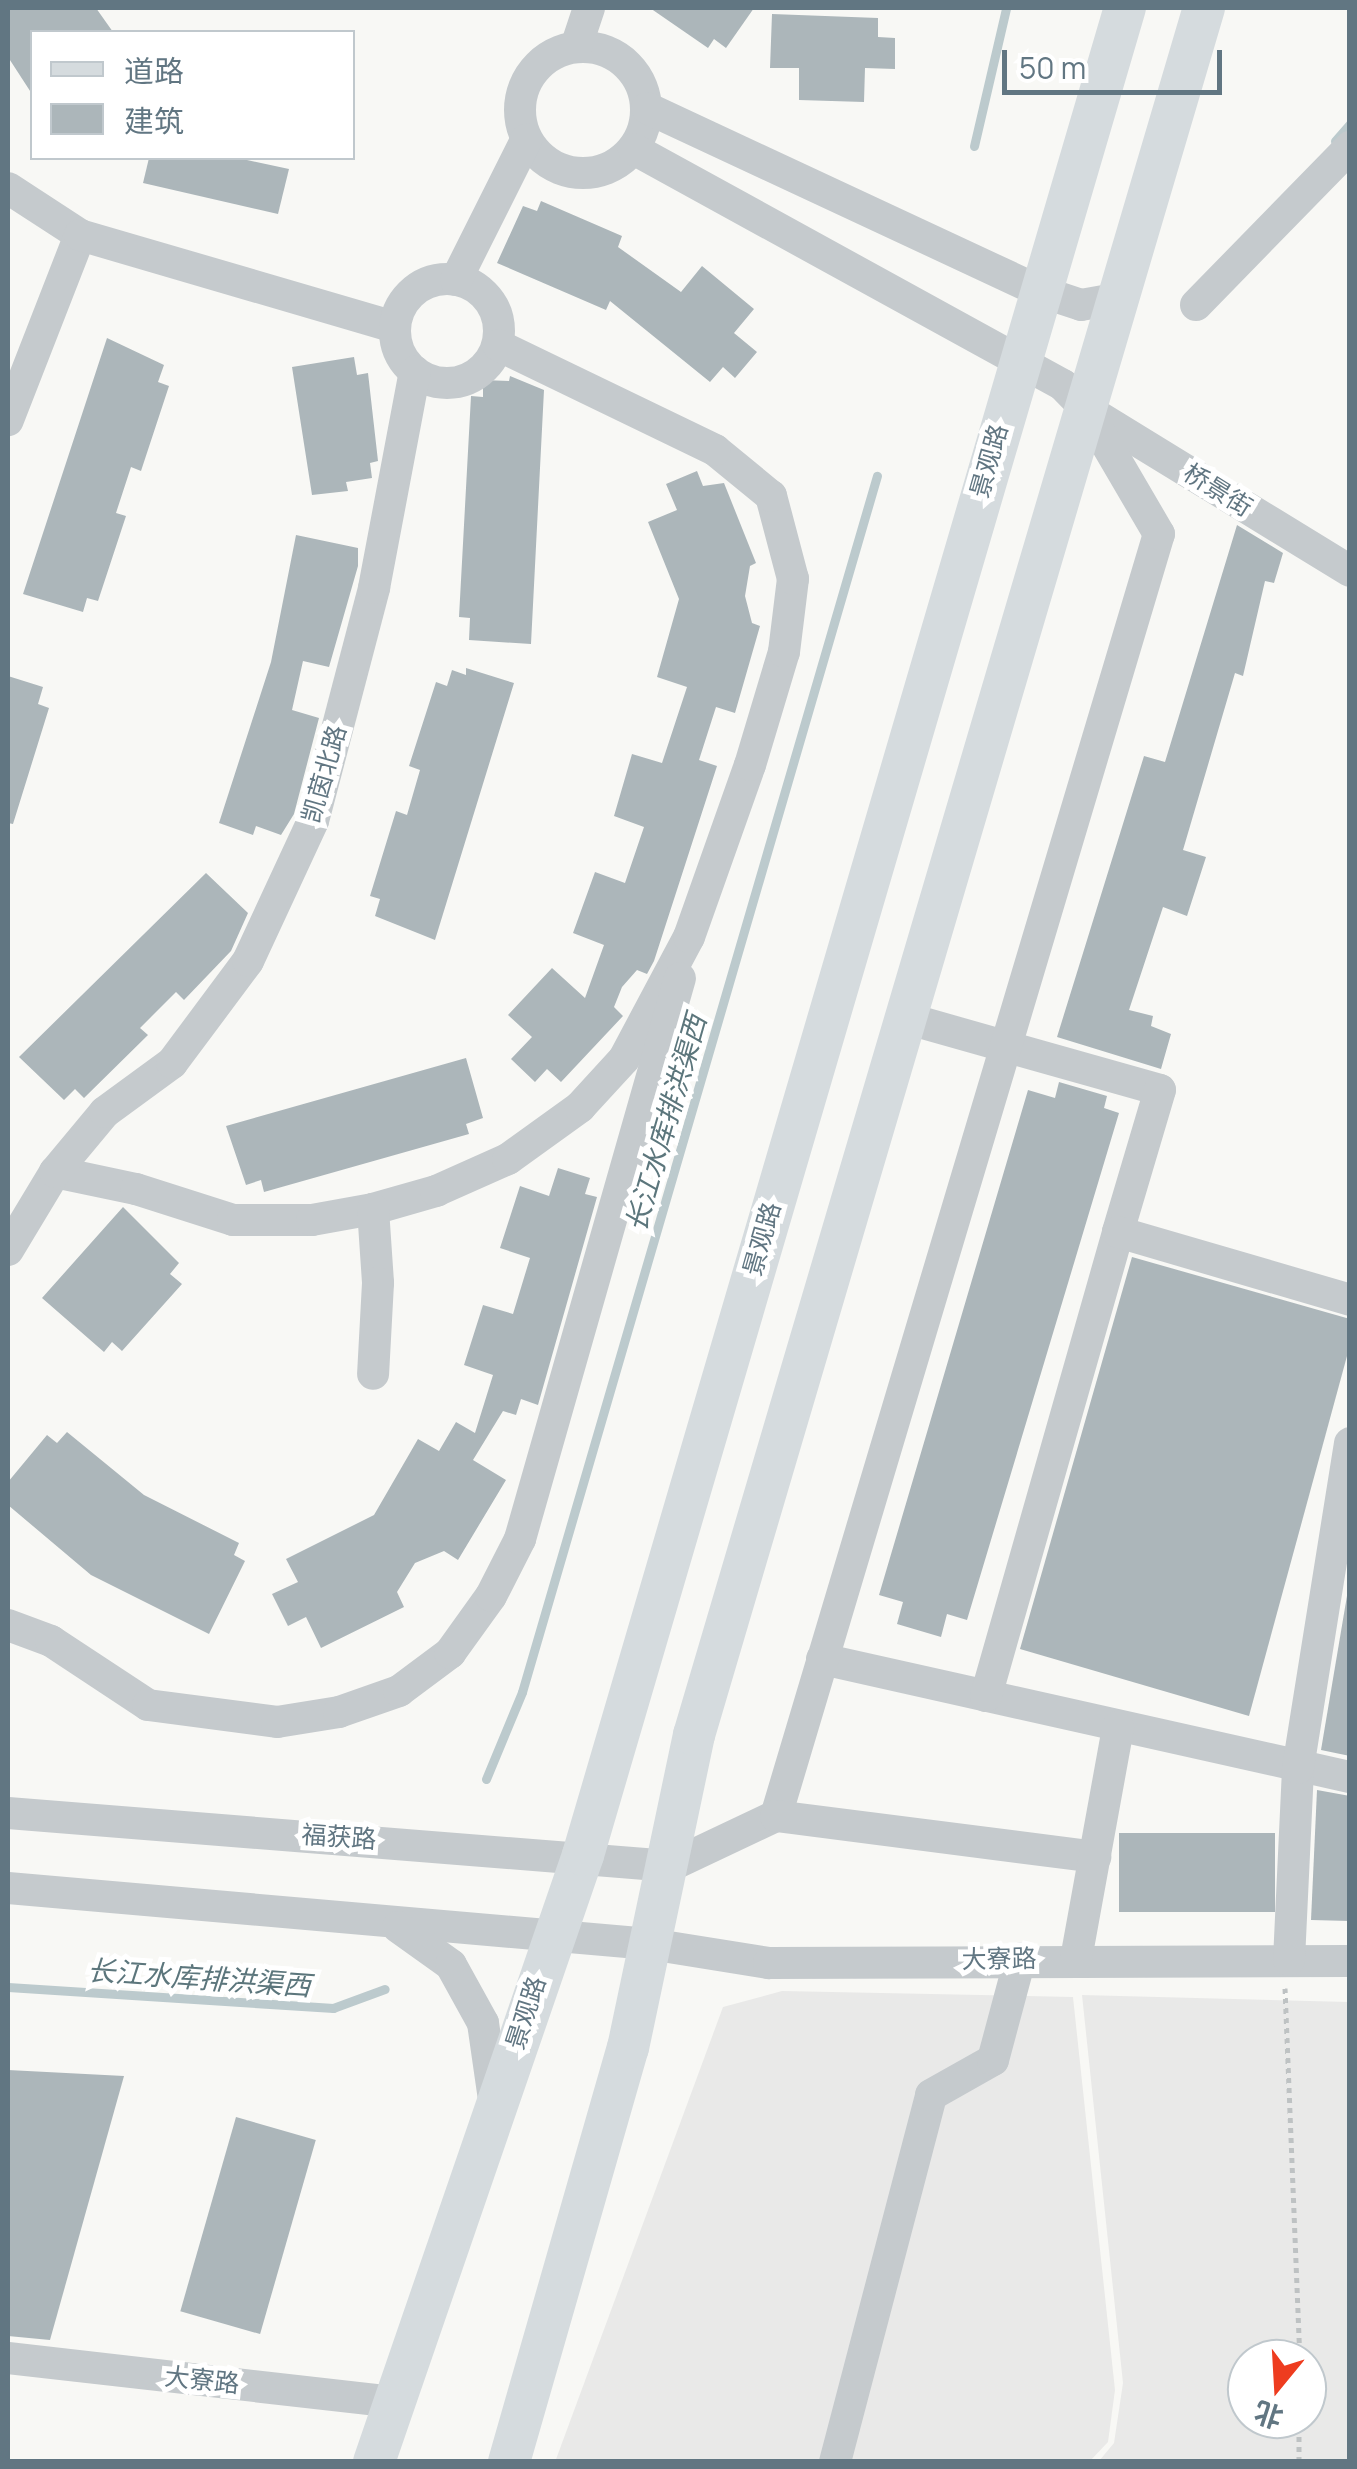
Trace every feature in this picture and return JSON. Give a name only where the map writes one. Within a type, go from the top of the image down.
[{"type":"main road","name":"景观路","points":[[374,2462],[551,1937],[583,1854],[1018,364],[1126,8]]},
{"type":"main road","points":[[509,2462],[628,2048],[670,1866],[694,1736],[902,1017],[1204,8]]},
{"type":"street","points":[[576,47],[589,8]]},
{"type":"street","points":[[456,280],[526,140],[520,100],[526,80],[547,58],[576,47],[616,55],[632,68],[647,108],[634,149],[618,164],[577,174],[556,168],[526,140]]},
{"type":"street","points":[[647,108],[1042,292],[1081,304],[1120,298]]},
{"type":"street","points":[[1196,305],[1350,146]]},
{"type":"street","points":[[634,149],[1018,364],[1063,385],[1086,409],[1159,534],[776,1816]]},
{"type":"street","points":[[8,188],[80,235],[396,327]]},
{"type":"street","points":[[8,420],[80,235]]},
{"type":"street","points":[[456,280],[486,296],[495,311],[498,345],[491,360],[464,381],[447,384],[415,372],[403,360],[396,327],[400,310],[422,286],[456,280]]},
{"type":"street","points":[[8,1625],[51,1642],[148,1704],[277,1722],[339,1712],[399,1691],[450,1654],[491,1596],[520,1538],[652,1091],[689,938],[784,652],[793,579],[772,496],[715,450],[498,345]]},
{"type":"street","name":"凯茵北路","points":[[8,1250],[56,1172],[105,1112],[172,1063],[248,961],[313,821],[374,588],[415,372]]},
{"type":"street","name":"桥景街","points":[[1086,409],[1350,571]]},
{"type":"street","points":[[56,1172],[136,1188],[233,1220],[312,1220],[373,1209],[436,1191],[508,1158],[580,1107],[624,1060],[689,938]]},
{"type":"street","points":[[902,1017],[1160,1090],[986,1696]]},
{"type":"street","points":[[373,1209],[378,1283],[373,1374]]},
{"type":"street","points":[[1118,1232],[1350,1300]]},
{"type":"street","points":[[1289,1960],[1298,1768],[1350,1443]]},
{"type":"street","points":[[822,1660],[1350,1777]]},
{"type":"street","points":[[1076,1959],[1118,1726]]},
{"type":"street","name":"福获路","points":[[8,1813],[583,1854],[670,1866]]},
{"type":"street","points":[[670,1866],[776,1816],[1094,1857]]},
{"type":"street","points":[[8,1888],[650,1944]]},
{"type":"street","points":[[390,1922],[451,1965],[482,2023],[495,2106]]},
{"type":"street","name":"大寮路","points":[[650,1944],[769,1963],[1020,1959],[1350,1961]]},
{"type":"street","points":[[835,2462],[931,2095],[993,2060],[1020,1959]]},
{"type":"street","name":"大寮路","points":[[8,2358],[396,2402]]},
{"type":"path","points":[[1289,1960],[1285,1991],[1299,2339]]},
{"type":"shaded area","points":[[782,1991],[1073,1997],[1115,2390],[1108,2442],[1090,2461],[555,2462],[723,2007]]},
{"type":"shaded area","points":[[1082,1995],[1349,2002],[1349,2461],[1099,2461],[1114,2443],[1123,2383]]},
{"type":"building","points":[[8,8],[96,8],[112,30],[30,30],[30,91],[8,57]]},
{"type":"building","points":[[650,8],[754,8],[726,48],[714,39],[708,48]]},
{"type":"building","points":[[772,14],[878,18],[878,37],[895,38],[895,69],[865,68],[864,102],[799,100],[799,68],[770,68]]},
{"type":"building","points":[[149,160],[247,160],[289,169],[278,214],[143,183]]},
{"type":"building","points":[[541,201],[622,236],[618,247],[681,292],[702,266],[754,309],[734,333],[757,352],[735,378],[723,367],[710,382],[610,301],[606,310],[497,263],[523,206],[537,211]]},
{"type":"building","points":[[107,338],[164,365],[158,382],[169,386],[141,471],[131,467],[116,513],[126,516],[98,601],[87,598],[83,612],[23,594]]},
{"type":"building","points":[[354,357],[357,375],[368,373],[378,461],[370,463],[372,478],[346,482],[348,491],[312,495],[292,367]]},
{"type":"building","points":[[510,376],[544,390],[531,644],[469,640],[470,618],[459,617],[471,396],[483,397],[483,380],[509,381]]},
{"type":"building","points":[[697,471],[703,486],[724,483],[756,563],[750,566],[745,596],[752,623],[760,626],[735,713],[716,707],[699,760],[717,766],[654,961],[647,974],[637,970],[622,987],[614,1007],[623,1016],[561,1082],[547,1069],[535,1082],[511,1059],[532,1037],[508,1015],[552,968],[585,998],[604,945],[573,933],[595,872],[625,883],[644,827],[614,816],[632,754],[662,763],[687,687],[657,677],[679,599],[648,522],[677,510],[666,484]]},
{"type":"building","points":[[1237,525],[1283,553],[1274,583],[1265,581],[1243,676],[1235,673],[1183,850],[1206,857],[1187,916],[1163,907],[1129,1010],[1153,1016],[1151,1026],[1171,1034],[1161,1069],[1057,1037],[1144,756],[1165,762]]},
{"type":"building","points":[[296,535],[358,548],[358,566],[329,667],[303,661],[292,710],[319,718],[294,814],[281,835],[256,826],[253,835],[219,823],[271,662]]},
{"type":"building","points":[[466,668],[514,683],[435,940],[375,916],[380,899],[370,896],[396,811],[407,815],[420,770],[409,766],[436,682],[447,686],[452,670],[466,675]]},
{"type":"building","points":[[8,676],[43,687],[38,704],[49,708],[13,824],[8,823]]},
{"type":"building","points":[[206,873],[248,913],[231,951],[184,1000],[176,992],[140,1028],[148,1035],[84,1098],[75,1089],[64,1100],[19,1057]]},
{"type":"building","points":[[466,1058],[483,1118],[466,1124],[469,1134],[264,1192],[261,1180],[246,1185],[226,1126]]},
{"type":"building","points":[[1059,1082],[1107,1096],[1104,1108],[1119,1113],[967,1620],[947,1614],[941,1637],[897,1624],[903,1602],[879,1595],[1028,1090],[1055,1098]]},
{"type":"building","points":[[558,1168],[590,1178],[585,1194],[597,1197],[538,1405],[521,1399],[516,1415],[503,1411],[473,1460],[506,1480],[458,1560],[444,1551],[415,1563],[397,1592],[404,1607],[321,1648],[306,1617],[288,1626],[272,1594],[298,1582],[286,1559],[374,1515],[418,1439],[439,1451],[456,1422],[475,1433],[493,1375],[464,1365],[483,1305],[513,1314],[530,1258],[500,1248],[520,1186],[549,1196]]},
{"type":"building","points":[[123,1207],[179,1263],[170,1274],[182,1284],[122,1351],[112,1342],[104,1352],[42,1298]]},
{"type":"building","points":[[1132,1257],[1350,1319],[1350,1345],[1249,1716],[1020,1649]]},
{"type":"building","points":[[67,1432],[144,1495],[239,1543],[234,1555],[245,1561],[209,1634],[91,1575],[8,1505],[8,1482],[47,1435],[57,1443]]},
{"type":"building","points":[[1350,1578],[1350,1756],[1321,1750]]},
{"type":"building","points":[[1317,1790],[1350,1796],[1350,1921],[1311,1920]]},
{"type":"building","points":[[1119,1833],[1275,1833],[1275,1912],[1119,1912]]},
{"type":"building","points":[[8,2070],[124,2076],[50,2340],[8,2336]]},
{"type":"building","points":[[236,2117],[316,2140],[260,2334],[180,2311]]},
{"type":"waterway","name":"长江水库排洪渠西","points":[[974,146],[1006,8]]},
{"type":"waterway","points":[[1335,141],[1350,124]]},
{"type":"waterway","name":"长江水库排洪渠西","points":[[486,1779],[522,1692],[877,476]]},
{"type":"waterway","name":"长江水库排洪渠西","points":[[8,1987],[333,2008],[385,1989]]}]
